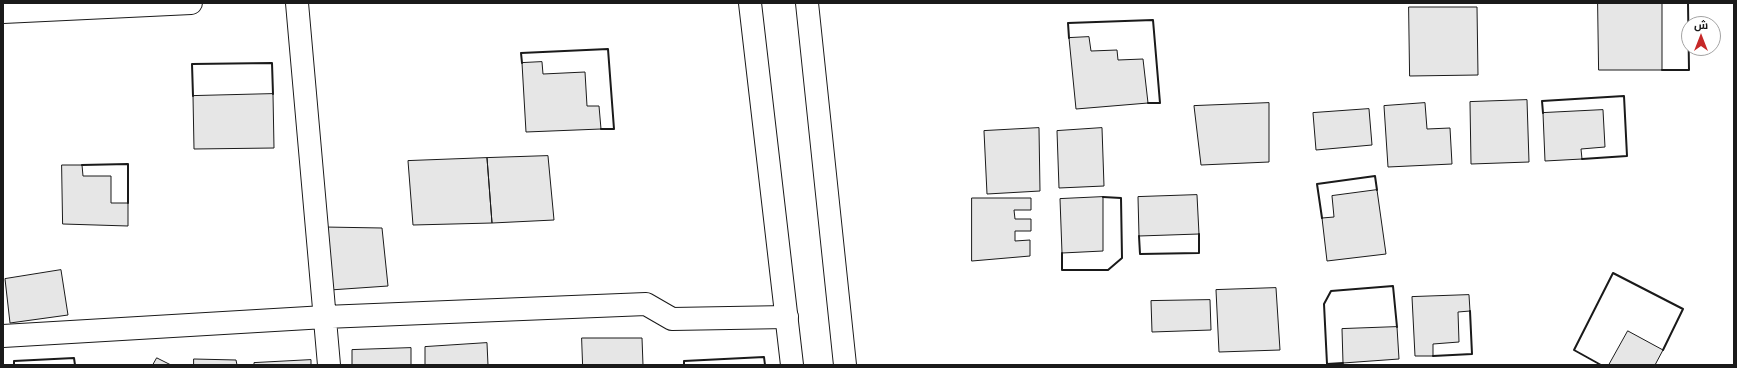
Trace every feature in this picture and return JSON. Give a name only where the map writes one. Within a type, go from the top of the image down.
[{"type":"street","points":[[3,12],[191,3]]},
{"type":"street","points":[[297,3],[330,365]]},
{"type":"street","points":[[750,3],[792,365]]},
{"type":"street","points":[[807,3],[845,365]]},
{"type":"street","points":[[3,336],[326,318],[646,304],[672,319],[787,317]]},
{"type":"building","points":[[1598,3],[1662,3],[1662,70],[1599,70]]},
{"type":"building","points":[[1409,7],[1477,7],[1478,75],[1410,76]]},
{"type":"building","points":[[1089,37],[1091,51],[1117,50],[1118,60],[1143,59],[1148,103],[1076,109],[1069,38]]},
{"type":"building","points":[[542,62],[543,74],[585,72],[587,106],[599,106],[601,129],[526,132],[522,63]]},
{"type":"building","points":[[273,94],[274,148],[194,149],[193,96]]},
{"type":"building","points":[[1527,100],[1529,162],[1471,164],[1470,102]]},
{"type":"building","points":[[1269,103],[1269,162],[1201,165],[1194,106]]},
{"type":"building","points":[[1425,103],[1427,129],[1450,128],[1452,164],[1388,167],[1384,106]]},
{"type":"building","points":[[1369,109],[1372,145],[1316,150],[1313,113]]},
{"type":"building","points":[[1603,110],[1605,147],[1581,149],[1582,159],[1545,161],[1543,113]]},
{"type":"building","points":[[1039,128],[1040,191],[987,194],[984,131]]},
{"type":"building","points":[[1102,128],[1104,186],[1059,188],[1057,131]]},
{"type":"building","points":[[548,156],[554,220],[492,223],[487,158]]},
{"type":"building","points":[[487,158],[492,223],[413,225],[408,161]]},
{"type":"building","points":[[62,165],[82,165],[83,176],[111,176],[111,203],[128,203],[128,226],[63,224]]},
{"type":"building","points":[[1377,190],[1386,254],[1327,261],[1322,218],[1334,217],[1332,196]]},
{"type":"building","points":[[1197,195],[1199,234],[1139,236],[1138,197]]},
{"type":"building","points":[[1103,197],[1103,251],[1062,253],[1060,199]]},
{"type":"building","points":[[972,198],[1031,198],[1031,210],[1014,210],[1015,219],[1031,219],[1031,231],[1015,231],[1015,241],[1030,240],[1030,256],[972,261]]},
{"type":"building","points":[[324,227],[382,228],[388,286],[330,290]]},
{"type":"building","points":[[61,270],[68,315],[10,323],[5,279]]},
{"type":"building","points":[[1276,288],[1280,350],[1219,352],[1216,290]]},
{"type":"building","points":[[1469,295],[1470,311],[1458,312],[1459,342],[1433,344],[1433,356],[1415,356],[1412,297]]},
{"type":"building","points":[[1210,300],[1211,330],[1152,332],[1151,301]]},
{"type":"building","points":[[1397,327],[1399,359],[1343,363],[1342,329]]},
{"type":"building","points":[[1628,331],[1663,350],[1655,365],[1609,365]]},
{"type":"building","points":[[582,338],[642,338],[643,365],[583,365]]},
{"type":"building","points":[[487,343],[488,365],[425,365],[425,347]]},
{"type":"building","points":[[411,348],[411,365],[352,365],[352,350]]},
{"type":"building","points":[[157,358],[171,365],[153,365]]},
{"type":"building","points":[[194,359],[236,360],[237,365],[194,365]]},
{"type":"building","points":[[311,360],[311,365],[254,365],[254,363]]},
{"type":"wall","points":[[1662,70],[1689,70],[1688,3]]},
{"type":"wall","points":[[1069,38],[1068,23],[1153,20],[1160,103],[1148,103]]},
{"type":"wall","points":[[522,63],[521,53],[608,49],[614,129],[601,129]]},
{"type":"wall","points":[[193,96],[192,64],[272,63],[273,94]]},
{"type":"wall","points":[[1543,113],[1542,101],[1624,96],[1627,156],[1582,159]]},
{"type":"wall","points":[[82,165],[128,164],[128,203]]},
{"type":"wall","points":[[1322,218],[1317,184],[1375,176],[1377,190]]},
{"type":"wall","points":[[1062,253],[1062,270],[1108,270],[1122,258],[1121,198],[1103,197]]},
{"type":"wall","points":[[1139,236],[1140,254],[1199,253],[1199,234]]},
{"type":"wall","points":[[1601,365],[1574,350],[1613,273],[1683,309],[1663,350]]},
{"type":"wall","points":[[1343,363],[1327,364],[1324,304],[1331,291],[1393,286],[1397,327]]},
{"type":"wall","points":[[1433,356],[1472,354],[1470,311]]},
{"type":"wall","points":[[684,365],[684,361],[764,357],[765,365]]},
{"type":"wall","points":[[14,365],[14,361],[74,358],[75,365]]}]
